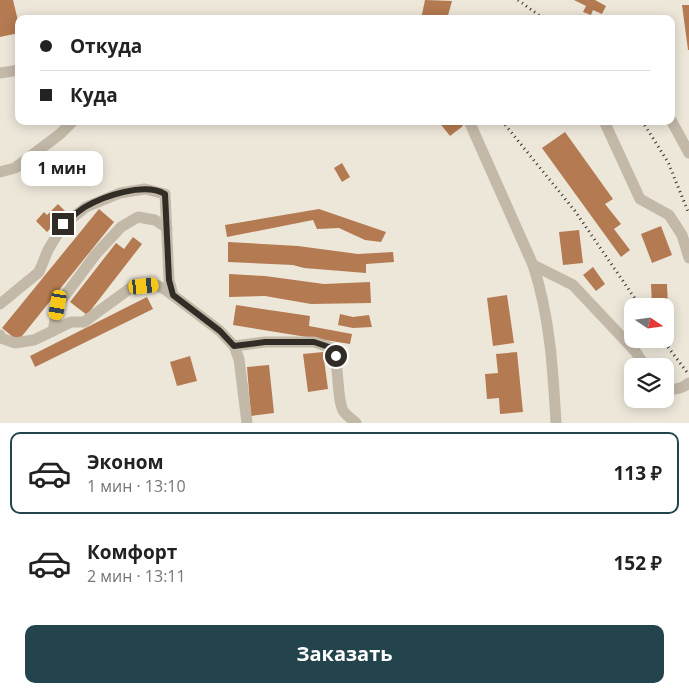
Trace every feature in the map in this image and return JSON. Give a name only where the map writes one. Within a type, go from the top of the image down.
[{"type":"street","points":[[0,73],[15,71]]},
{"type":"street","points":[[0,172],[15,168],[69,125]]},
{"type":"street","points":[[471,125],[533,265],[539,284],[552,358],[556,423]]},
{"type":"street","points":[[606,125],[640,199],[669,215],[682,235],[689,258]]},
{"type":"street","points":[[674,125],[689,153]]},
{"type":"street","points":[[0,304],[39,272],[48,250],[63,224],[86,207],[120,193],[145,189],[165,194],[169,280],[173,295]]},
{"type":"street","points":[[53,331],[58,305],[96,254],[121,227],[138,217],[155,220],[167,228]]},
{"type":"street","points":[[533,265],[573,285],[640,358]]},
{"type":"street","points":[[0,336],[15,343],[34,340],[71,322],[84,322],[132,287],[156,285],[173,295],[220,331],[234,346],[239,359],[247,423]]},
{"type":"street","points":[[234,346],[265,342],[314,342],[332,348],[336,356],[336,371],[342,411],[356,423]]},
{"type":"street","points":[[674,389],[681,389],[689,384]]},
{"type":"building","points":[[0,0],[13,0],[17,15],[15,15],[15,34],[0,37]]},
{"type":"building","points":[[425,0],[452,1],[448,15],[422,15]]},
{"type":"building","points":[[574,0],[595,0],[606,6],[602,14],[593,10],[591,15],[583,12],[586,6]]},
{"type":"building","points":[[682,5],[689,5],[689,50],[688,50]]},
{"type":"building","points":[[441,125],[462,125],[463,126],[450,136]]},
{"type":"building","points":[[565,132],[613,199],[605,204],[621,224],[614,229],[630,250],[621,257],[542,148]]},
{"type":"building","points":[[342,163],[350,177],[342,182],[334,168]]},
{"type":"building","points":[[58,204],[66,212],[47,232],[36,221],[44,212],[47,215]]},
{"type":"building","points":[[99,209],[114,222],[18,341],[2,328]]},
{"type":"building","points":[[319,209],[386,232],[381,242],[365,240],[339,228],[317,229],[313,220],[227,237],[225,225]]},
{"type":"building","points":[[661,226],[672,255],[652,263],[641,234]]},
{"type":"building","points":[[579,230],[583,263],[563,265],[559,232]]},
{"type":"building","points":[[133,237],[142,244],[87,315],[70,302],[116,243],[124,249]]},
{"type":"building","points":[[228,242],[298,246],[358,254],[393,252],[394,262],[366,264],[366,273],[304,268],[293,265],[228,262]]},
{"type":"building","points":[[593,267],[605,284],[596,291],[583,275]]},
{"type":"building","points":[[229,274],[265,276],[324,284],[370,282],[371,303],[311,304],[265,296],[229,297]]},
{"type":"building","points":[[651,284],[667,284],[668,298],[652,298]]},
{"type":"building","points":[[507,295],[514,343],[493,346],[487,298]]},
{"type":"building","points":[[147,297],[153,309],[35,367],[30,356]]},
{"type":"building","points":[[236,305],[310,316],[309,326],[352,334],[350,344],[233,325]]},
{"type":"building","points":[[340,314],[353,317],[369,315],[372,327],[353,328],[338,325]]},
{"type":"building","points":[[323,352],[328,389],[308,392],[303,354]]},
{"type":"building","points":[[517,352],[523,412],[500,414],[499,398],[487,399],[485,374],[498,373],[496,354]]},
{"type":"building","points":[[190,356],[197,381],[177,386],[170,362]]},
{"type":"building","points":[[269,365],[274,413],[251,416],[247,367]]},
{"type":"railway","points":[[518,0],[539,15]]},
{"type":"railway","points":[[505,125],[575,211],[635,298]]},
{"type":"railway","points":[[645,125],[668,162],[689,214]]},
{"type":"railway","points":[[669,348],[689,375]]},
{"type":"route","points":[[63,224],[86,207],[120,193],[145,189],[162,192],[165,194],[169,280],[173,295],[220,331],[234,346],[265,342],[314,342],[332,348],[336,356]]}]
